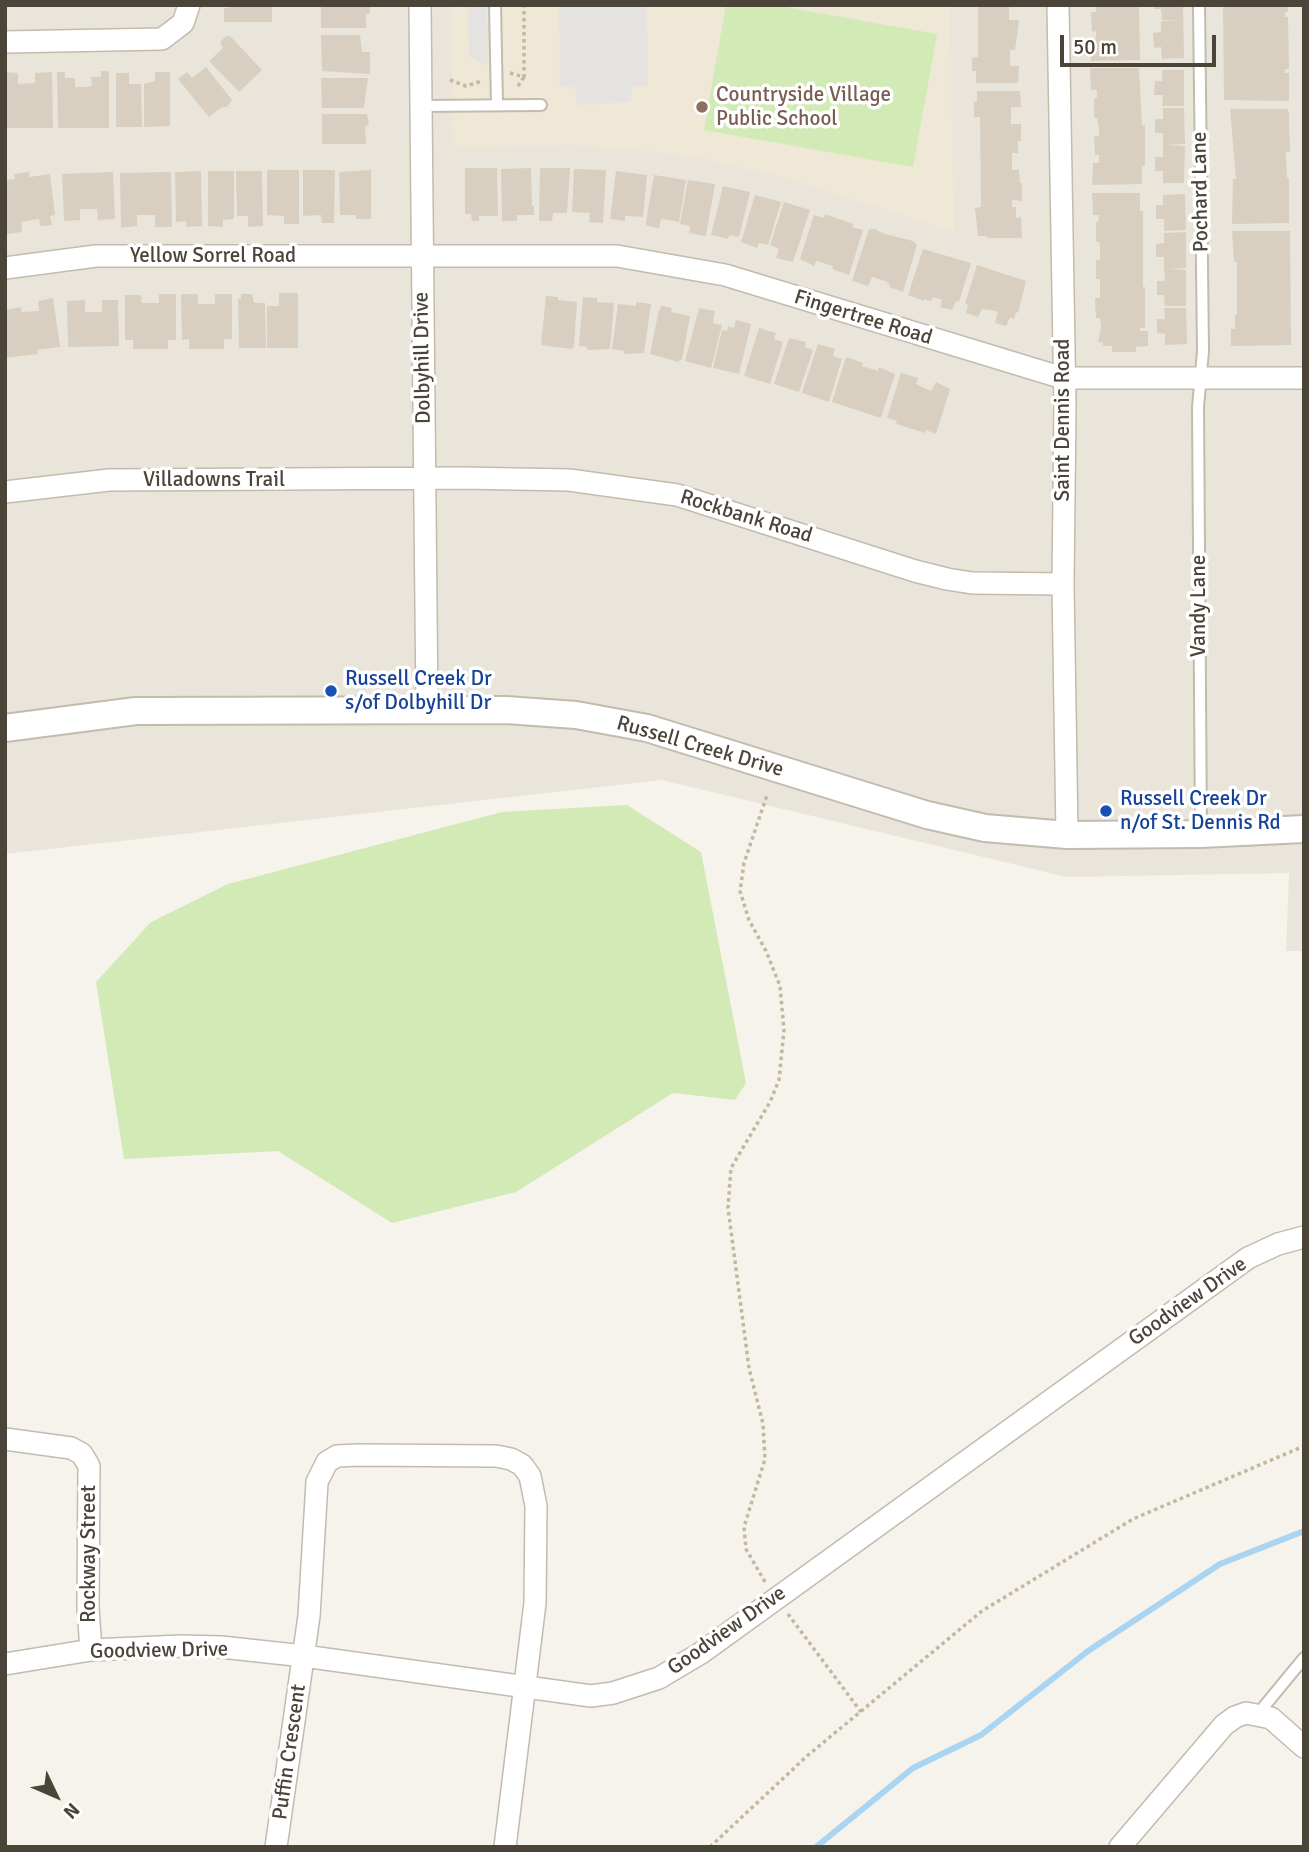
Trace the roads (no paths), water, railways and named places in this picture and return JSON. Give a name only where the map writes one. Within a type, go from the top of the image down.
[{"type":"street","points":[[5,42],[162,39],[183,23],[189,5]]},
{"type":"street","name":"Dolbyhill Drive","points":[[420,5],[426,710]]},
{"type":"street","name":"Saint Dennis Road","points":[[1058,5],[1067,835]]},
{"type":"street","name":"Fingertree Road","points":[[422,255],[617,256],[725,275],[1063,378],[1304,378]]},
{"type":"street","name":"Yellow Sorrel Road","points":[[5,268],[96,256],[422,255]]},
{"type":"street","name":"Villadowns Trail","points":[[5,492],[109,480],[424,478]]},
{"type":"street","name":"Rockbank Road","points":[[424,478],[569,480],[677,495],[947,579],[972,583],[1063,584]]},
{"type":"street","name":"Russell Creek Drive","points":[[5,728],[136,711],[506,710],[576,715],[647,728],[927,815],[985,828],[1067,835],[1201,834],[1304,829]]},
{"type":"street","name":"Goodview Drive","points":[[5,1664],[91,1650],[221,1647],[591,1696],[614,1693],[659,1678],[701,1653],[1248,1258],[1278,1244],[1304,1237]]},
{"type":"street","name":"Rockway Street","points":[[5,1439],[71,1448],[82,1454],[89,1466],[88,1608],[91,1650]]},
{"type":"street","name":"Puffin Crescent","points":[[275,1847],[309,1616],[314,1499],[317,1482],[327,1462],[337,1456],[359,1455],[496,1456],[522,1465],[530,1476],[535,1491],[534,1603],[525,1688]]},
{"type":"street","points":[[505,1847],[525,1688]]},
{"type":"street","points":[[1121,1847],[1224,1725],[1235,1717],[1246,1713],[1271,1718],[1304,1747]]},
{"type":"lane","points":[[495,5],[497,105]]},
{"type":"lane","name":"Pochard Lane","points":[[1199,5],[1203,351],[1200,378]]},
{"type":"lane","points":[[421,106],[541,105]]},
{"type":"lane","name":"Vandy Lane","points":[[1200,378],[1201,834]]},
{"type":"lane","points":[[1257,1715],[1304,1658]]},
{"type":"waterway","points":[[816,1847],[913,1768],[981,1735],[1088,1651],[1220,1564],[1304,1531]]},
{"type":"place","name":"Countryside Village Public School","points":[[702,107]]},
{"type":"place","name":"Russell Creek Dr s/of Dolbyhill Dr","points":[[331,691]]},
{"type":"place","name":"Russell Creek Dr n/of St. Dennis Rd","points":[[1106,811]]}]
